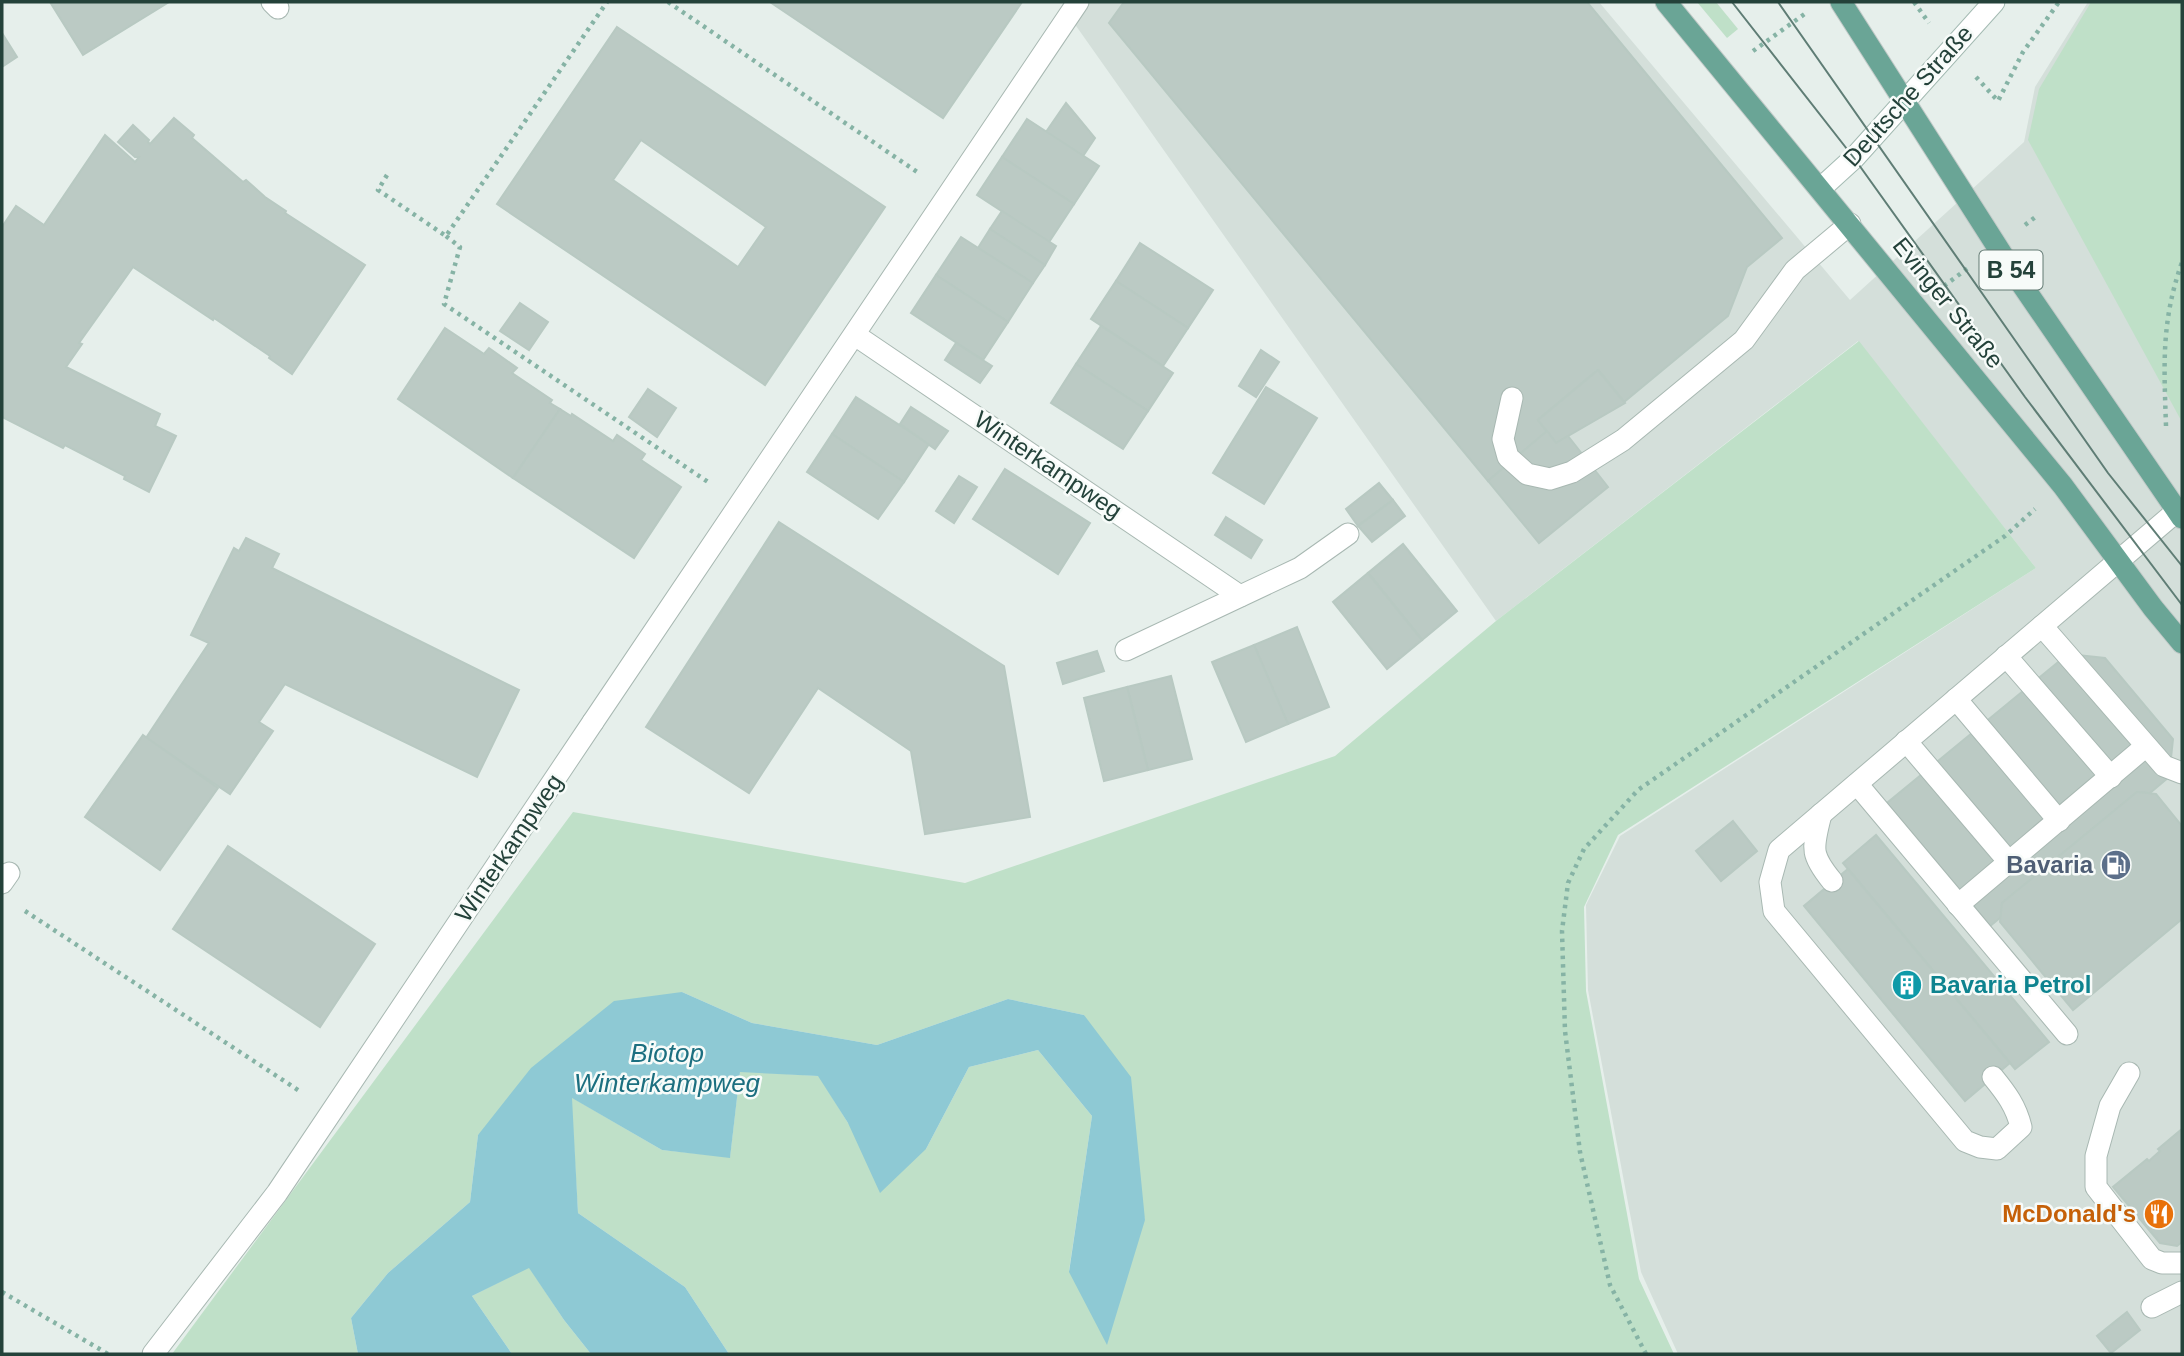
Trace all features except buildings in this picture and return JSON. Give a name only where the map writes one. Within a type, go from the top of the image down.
[{"type":"main road","name":"Evinger Straße","points":[[1666,2],[2063,486],[2182,643]]},
{"type":"main road","name":"B 54","points":[[1842,2],[1996,247],[2180,514]]},
{"type":"street","name":"Winterkampweg","points":[[153,1354],[277,1192],[1079,2]]},
{"type":"street","name":"Deutsche Straße","points":[[1820,189],[1854,158],[1994,2]]},
{"type":"street","points":[[1512,398],[1503,439],[1508,457],[1527,474],[1550,479],[1572,472],[1623,440],[1744,341],[1795,270],[1850,224]]},
{"type":"street","name":"Winterkampweg","points":[[855,335],[1240,596]]},
{"type":"street","points":[[1993,1077],[2011,1098],[2021,1127],[1997,1149],[1980,1147],[1965,1141],[1774,911],[1770,882],[1779,850],[2119,560],[2180,514]]},
{"type":"street","points":[[1126,650],[1300,568],[1348,534]]},
{"type":"street","points":[[2042,626],[2164,766],[2182,772]]},
{"type":"street","points":[[2007,656],[2111,777]]},
{"type":"street","points":[[1956,699],[2059,821]]},
{"type":"street","points":[[1906,741],[2009,862]]},
{"type":"street","points":[[1958,905],[2146,746]]},
{"type":"street","points":[[1857,784],[2067,1034]]},
{"type":"street","points":[[1821,814],[1814,845],[1817,863],[1832,881]]},
{"type":"street","points":[[2129,1073],[2110,1106],[2096,1156],[2095,1187],[2152,1259],[2162,1263],[2182,1263]]},
{"type":"street","points":[[2152,1307],[2182,1292]]},
{"type":"path","points":[[446,236],[607,2]]},
{"type":"path","points":[[668,2],[949,194]]},
{"type":"path","points":[[1914,2],[1917,9]]},
{"type":"path","points":[[1998,101],[2023,52],[2059,2]]},
{"type":"path","points":[[387,175],[378,190],[460,247],[444,304],[741,504]]},
{"type":"path","points":[[1917,307],[2038,215]]},
{"type":"path","points":[[2166,437],[2163,341],[2171,293],[2182,261]]},
{"type":"path","points":[[1646,1354],[1611,1285],[1580,1152],[1564,1031],[1562,931],[1568,883],[1584,849],[1638,790],[2005,536],[2063,486]]},
{"type":"path","points":[[24,911],[331,1112]]},
{"type":"path","points":[[2,1292],[108,1354]]},
{"type":"shaded area","points":[[1064,2],[1599,2],[1850,300],[2024,142],[2035,87],[2088,2],[2182,2],[2182,1354],[1678,1354],[1641,1272],[1588,990],[1586,905],[1620,836],[2036,568],[1858,341],[1496,621],[1062,6]]},
{"type":"green space","points":[[1697,2],[1716,2],[1738,29],[1727,38]]},
{"type":"green space","points":[[2091,2],[2182,2],[2182,422],[2028,140],[2039,89]]},
{"type":"green space","points":[[1859,341],[2036,568],[1618,835],[1584,907],[1586,991],[1639,1279],[1674,1354],[729,1354],[685,1287],[578,1213],[571,1097],[662,1150],[730,1157],[740,1071],[819,1076],[848,1123],[926,1149],[969,1067],[1038,1050],[1092,1116],[1069,1271],[1145,1220],[1084,1015],[1008,999],[877,1045],[752,1023],[682,992],[478,1135],[470,1202],[388,1273],[351,1318],[358,1354],[172,1354],[573,812],[965,883],[1335,756],[1496,621]]},
{"type":"green space","points":[[529,1267],[564,1320],[591,1354],[512,1354],[472,1296]]},
{"type":"water","name":"Biotop Winterkampweg","points":[[682,992],[752,1023],[877,1045],[1008,999],[1084,1015],[1131,1077],[1145,1220],[1107,1345],[1069,1272],[1092,1116],[1038,1050],[969,1067],[926,1149],[880,1193],[848,1123],[818,1076],[740,1072],[730,1158],[662,1150],[572,1098],[578,1213],[685,1287],[729,1354],[591,1354],[529,1268],[472,1296],[512,1354],[358,1354],[351,1318],[388,1273],[470,1202],[478,1135],[531,1068],[614,1001]]},
{"type":"tram line","points":[[1732,2],[1854,158],[2025,397],[2182,605]]},
{"type":"tram line","points":[[1778,2],[2108,473],[2182,566]]},
{"type":"place","name":"Bavaria","points":[[2116,865]]},
{"type":"place","name":"Bavaria Petrol","points":[[1907,985]]},
{"type":"place","name":"McDonald's","points":[[2159,1214]]}]
